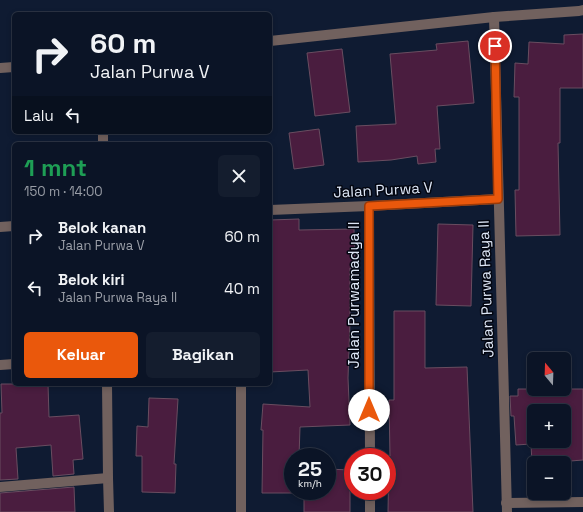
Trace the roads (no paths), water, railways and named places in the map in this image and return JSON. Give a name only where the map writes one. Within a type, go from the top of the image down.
[{"type":"street","points":[[272,41],[494,17],[583,10]]},
{"type":"street","name":"Jalan Purwa Raya II","points":[[494,17],[507,507]]},
{"type":"street","points":[[0,68],[12,67]]},
{"type":"street","name":"Jalan Purwa V","points":[[272,210],[498,199]]},
{"type":"street","name":"Jalan Purwamadya II","points":[[369,206],[370,448]]},
{"type":"street","points":[[0,227],[12,226]]},
{"type":"street","points":[[0,365],[12,364]]},
{"type":"street","points":[[107,386],[109,512]]},
{"type":"street","points":[[240,512],[241,386]]},
{"type":"street","points":[[0,487],[108,478]]},
{"type":"street","points":[[370,500],[370,512]]},
{"type":"street","points":[[507,507],[583,502]]}]
